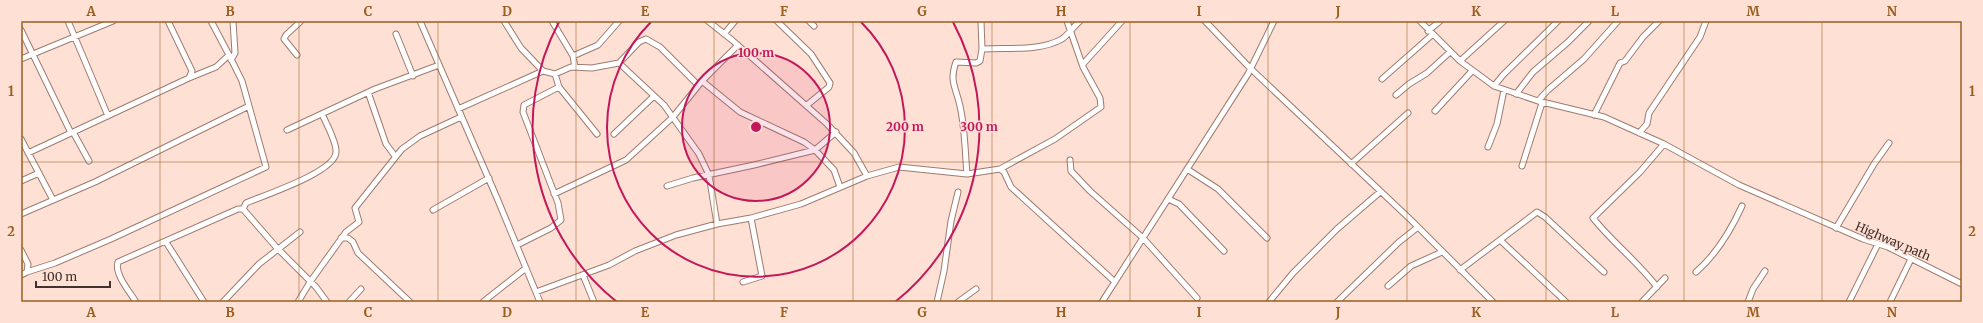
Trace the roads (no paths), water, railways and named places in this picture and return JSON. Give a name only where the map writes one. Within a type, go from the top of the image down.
[{"type":"street","points":[[68,21],[108,116]]},
{"type":"street","points":[[21,59],[75,38],[113,21]]},
{"type":"street","points":[[168,21],[192,71],[190,78]]},
{"type":"street","points":[[21,275],[55,263],[111,239],[266,167],[242,81],[212,21]]},
{"type":"street","points":[[28,153],[216,67],[230,58],[235,53],[233,21]]},
{"type":"street","points":[[297,55],[284,39],[286,35],[301,21]]},
{"type":"street","points":[[420,21],[517,245],[540,302]]},
{"type":"street","points":[[504,21],[521,48],[542,71],[555,74],[575,67],[592,68],[619,63],[639,42],[646,39],[660,46],[700,83],[740,112],[804,142],[815,150],[834,170],[840,187]]},
{"type":"street","points":[[552,21],[573,56],[575,67]]},
{"type":"street","points":[[573,56],[598,45],[619,21]]},
{"type":"street","points":[[708,21],[807,104],[807,107],[836,132],[854,153],[867,176]]},
{"type":"street","points":[[724,34],[735,21]]},
{"type":"street","points":[[777,21],[811,54],[830,83],[829,87],[807,104]]},
{"type":"street","points":[[809,21],[814,26]]},
{"type":"street","points":[[967,174],[960,106],[953,88],[952,78],[956,62],[976,63],[980,61],[982,48],[981,21]]},
{"type":"street","points":[[536,292],[609,265],[635,251],[676,235],[717,224],[751,218],[801,204],[867,176],[898,168],[967,174],[1000,169],[1020,156],[1038,150],[1101,107],[1100,98],[1083,64],[1067,21]]},
{"type":"street","points":[[982,48],[1040,45],[1063,38],[1080,21]]},
{"type":"street","points":[[1083,64],[1122,21]]},
{"type":"street","points":[[1205,21],[1250,68],[1418,227],[1493,302]]},
{"type":"street","points":[[1102,302],[1248,74],[1274,21]]},
{"type":"street","name":"Highway path","points":[[1420,21],[1430,33],[1460,61],[1494,86],[1540,102],[1594,115],[1639,133],[1664,144],[1739,185],[1836,228],[1878,244],[1962,284]]},
{"type":"street","points":[[1382,79],[1430,33],[1440,21]]},
{"type":"street","points":[[1460,61],[1504,21]]},
{"type":"street","points":[[1494,86],[1503,75],[1558,21]]},
{"type":"street","points":[[1516,94],[1533,72],[1568,42],[1589,21]]},
{"type":"street","points":[[1522,166],[1540,102],[1548,90],[1584,59],[1618,21]]},
{"type":"street","points":[[1594,115],[1620,63],[1625,61],[1643,37],[1659,21]]},
{"type":"street","points":[[1639,133],[1647,124],[1650,113],[1700,37],[1706,21]]},
{"type":"street","points":[[21,30],[72,132],[89,161]]},
{"type":"street","points":[[396,34],[413,76]]},
{"type":"street","points":[[554,194],[626,160],[673,117],[700,83],[738,45]]},
{"type":"street","points":[[1396,95],[1409,84],[1427,73],[1450,52]]},
{"type":"street","points":[[619,63],[654,96],[673,117],[699,154],[709,175],[717,224]]},
{"type":"street","points":[[287,130],[368,92],[440,65]]},
{"type":"street","points":[[458,109],[542,71]]},
{"type":"street","points":[[1434,111],[1472,71]]},
{"type":"street","points":[[555,74],[559,87],[597,134]]},
{"type":"street","points":[[517,245],[551,228],[561,220],[554,194],[523,112],[524,105],[559,87]]},
{"type":"street","points":[[1488,147],[1496,124],[1504,90]]},
{"type":"street","points":[[368,92],[386,144],[395,156]]},
{"type":"street","points":[[614,134],[654,96]]},
{"type":"street","points":[[21,214],[95,182],[249,106]]},
{"type":"street","points":[[1350,164],[1408,113]]},
{"type":"street","points":[[243,209],[246,203],[307,178],[335,157],[336,152],[334,142],[322,114]]},
{"type":"street","points":[[298,302],[341,238],[359,222],[355,208],[395,156],[413,140],[461,117]]},
{"type":"street","points":[[667,186],[815,150],[836,132]]},
{"type":"street","points":[[21,139],[53,200]]},
{"type":"street","points":[[1836,228],[1874,164],[1890,143]]},
{"type":"street","points":[[1657,287],[1644,269],[1615,243],[1593,218],[1640,172],[1664,144]]},
{"type":"street","points":[[1070,160],[1071,171],[1090,191],[1143,238],[1197,298]]},
{"type":"street","points":[[1000,169],[1004,172],[1011,187],[1115,282]]},
{"type":"street","points":[[1187,169],[1218,189],[1267,238]]},
{"type":"street","points":[[21,181],[40,173]]},
{"type":"street","points":[[433,210],[488,178]]},
{"type":"street","points":[[937,302],[944,271],[951,221],[958,192]]},
{"type":"street","points":[[1269,302],[1293,273],[1337,229],[1380,192]]},
{"type":"street","points":[[1168,199],[1179,204],[1224,251]]},
{"type":"street","points":[[1696,272],[1708,262],[1731,229],[1742,206]]},
{"type":"street","points":[[136,302],[118,272],[116,267],[118,262],[238,209],[243,209]]},
{"type":"street","points":[[243,209],[327,302]]},
{"type":"street","points":[[1460,270],[1532,214],[1537,212],[1544,216],[1604,272]]},
{"type":"street","points":[[743,282],[762,276],[751,218]]},
{"type":"street","points":[[1337,302],[1399,242],[1418,227]]},
{"type":"street","points":[[223,302],[259,264],[277,248],[300,232]]},
{"type":"street","points":[[341,238],[348,238],[353,242],[358,253],[410,302]]},
{"type":"street","points":[[1500,240],[1566,302]]},
{"type":"street","points":[[166,242],[204,302]]},
{"type":"street","points":[[1849,302],[1878,244]]},
{"type":"street","points":[[21,250],[28,264],[27,272]]},
{"type":"street","points":[[1388,286],[1411,266],[1442,252]]},
{"type":"street","points":[[1890,302],[1911,259]]},
{"type":"street","points":[[483,302],[526,268]]},
{"type":"street","points":[[1748,302],[1752,289],[1765,271]]},
{"type":"street","points":[[583,274],[594,302]]},
{"type":"street","points":[[1642,302],[1665,278]]},
{"type":"street","points":[[349,302],[361,289]]},
{"type":"street","points":[[958,302],[976,289]]}]
